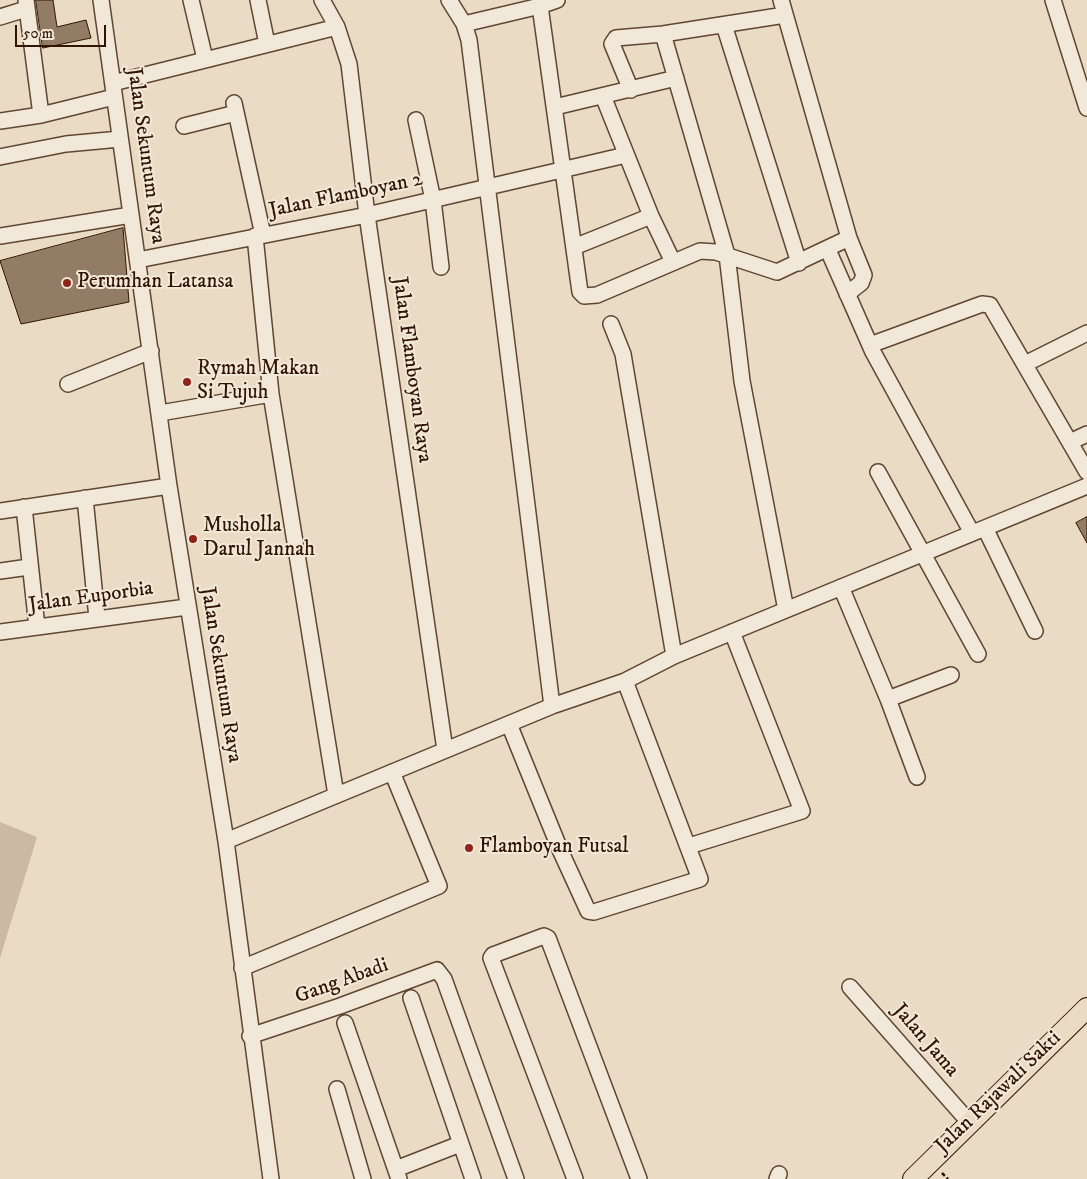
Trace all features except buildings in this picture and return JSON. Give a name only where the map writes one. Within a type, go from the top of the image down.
[{"type":"main road","name":"Jalan Rajawali Sakti","points":[[913,1179],[968,1122],[1087,1008]]},
{"type":"street","name":"Jalan Sekuntum Raya","points":[[101,0],[169,486],[226,841],[250,1036],[271,1179]]},
{"type":"street","points":[[192,0],[205,60]]},
{"type":"street","points":[[258,0],[267,44]]},
{"type":"street","name":"Jalan Flamboyan Raya","points":[[322,0],[337,26],[349,64],[367,214],[445,750]]},
{"type":"street","points":[[449,0],[464,24],[469,40],[552,706]]},
{"type":"street","points":[[464,24],[540,6],[557,0]]},
{"type":"street","points":[[1053,0],[1087,108]]},
{"type":"street","points":[[0,17],[26,5],[41,115]]},
{"type":"street","points":[[540,6],[580,292],[586,297],[597,295],[700,251],[727,255],[777,272],[828,250],[849,238]]},
{"type":"street","points":[[630,90],[612,41],[616,38],[663,34],[724,25],[783,7],[849,238],[864,277],[847,294]]},
{"type":"street","points":[[724,25],[798,263]]},
{"type":"street","points":[[0,121],[41,115],[205,60],[337,26]]},
{"type":"street","points":[[663,34],[727,255],[742,381],[786,610]]},
{"type":"street","points":[[555,107],[676,78]]},
{"type":"street","points":[[603,96],[650,216],[673,262]]},
{"type":"street","points":[[184,126],[235,108],[259,236],[272,394],[336,795]]},
{"type":"street","points":[[416,120],[433,200],[441,267]]},
{"type":"street","points":[[0,157],[66,144],[120,139]]},
{"type":"street","name":"Jalan Flamboyan 2","points":[[138,260],[433,200],[626,155]]},
{"type":"street","points":[[0,236],[132,214]]},
{"type":"street","points":[[574,247],[650,216]]},
{"type":"street","points":[[828,250],[870,344],[1035,631]]},
{"type":"street","points":[[870,344],[986,304],[993,308],[1087,472]]},
{"type":"street","points":[[611,324],[623,354],[674,656]]},
{"type":"street","points":[[1025,364],[1087,333]]},
{"type":"street","points":[[68,384],[151,351]]},
{"type":"street","points":[[160,413],[272,394]]},
{"type":"street","points":[[1070,442],[1087,434]]},
{"type":"street","points":[[878,472],[925,554],[978,654]]},
{"type":"street","points":[[0,511],[169,486]]},
{"type":"street","points":[[226,841],[552,706],[625,681],[674,656],[1087,486]]},
{"type":"street","points":[[85,498],[97,618]]},
{"type":"street","points":[[24,507],[29,567],[37,626]]},
{"type":"street","points":[[0,571],[29,567]]},
{"type":"street","points":[[841,587],[888,699],[917,777]]},
{"type":"street","name":"Jalan Euporbia","points":[[0,632],[187,607]]},
{"type":"street","points":[[689,846],[802,811],[732,632]]},
{"type":"street","points":[[888,699],[951,676]]},
{"type":"street","points":[[509,724],[561,852],[588,911],[594,912],[700,879],[625,681]]},
{"type":"street","points":[[242,968],[439,886],[392,772]]},
{"type":"street","points":[[575,1179],[491,958],[493,955],[544,936],[548,938],[639,1179]]},
{"type":"street","name":"Gang Abadi","points":[[250,1036],[340,1006],[434,970],[440,972],[516,1179]]},
{"type":"street","name":"Jalan Jama","points":[[850,987],[968,1122]]},
{"type":"street","points":[[411,998],[473,1179]]},
{"type":"street","points":[[345,1023],[398,1174],[460,1144]]},
{"type":"street","points":[[337,1089],[363,1179]]},
{"type":"shaded area","points":[[0,822],[37,837],[0,958]]},
{"type":"place","name":"Perumhan Latansa","points":[[67,283]]},
{"type":"place","name":"Rymah Makan Si Tujuh","points":[[187,382]]},
{"type":"place","name":"Musholla Darul Jannah","points":[[193,539]]},
{"type":"place","name":"Flamboyan Futsal","points":[[469,848]]}]
